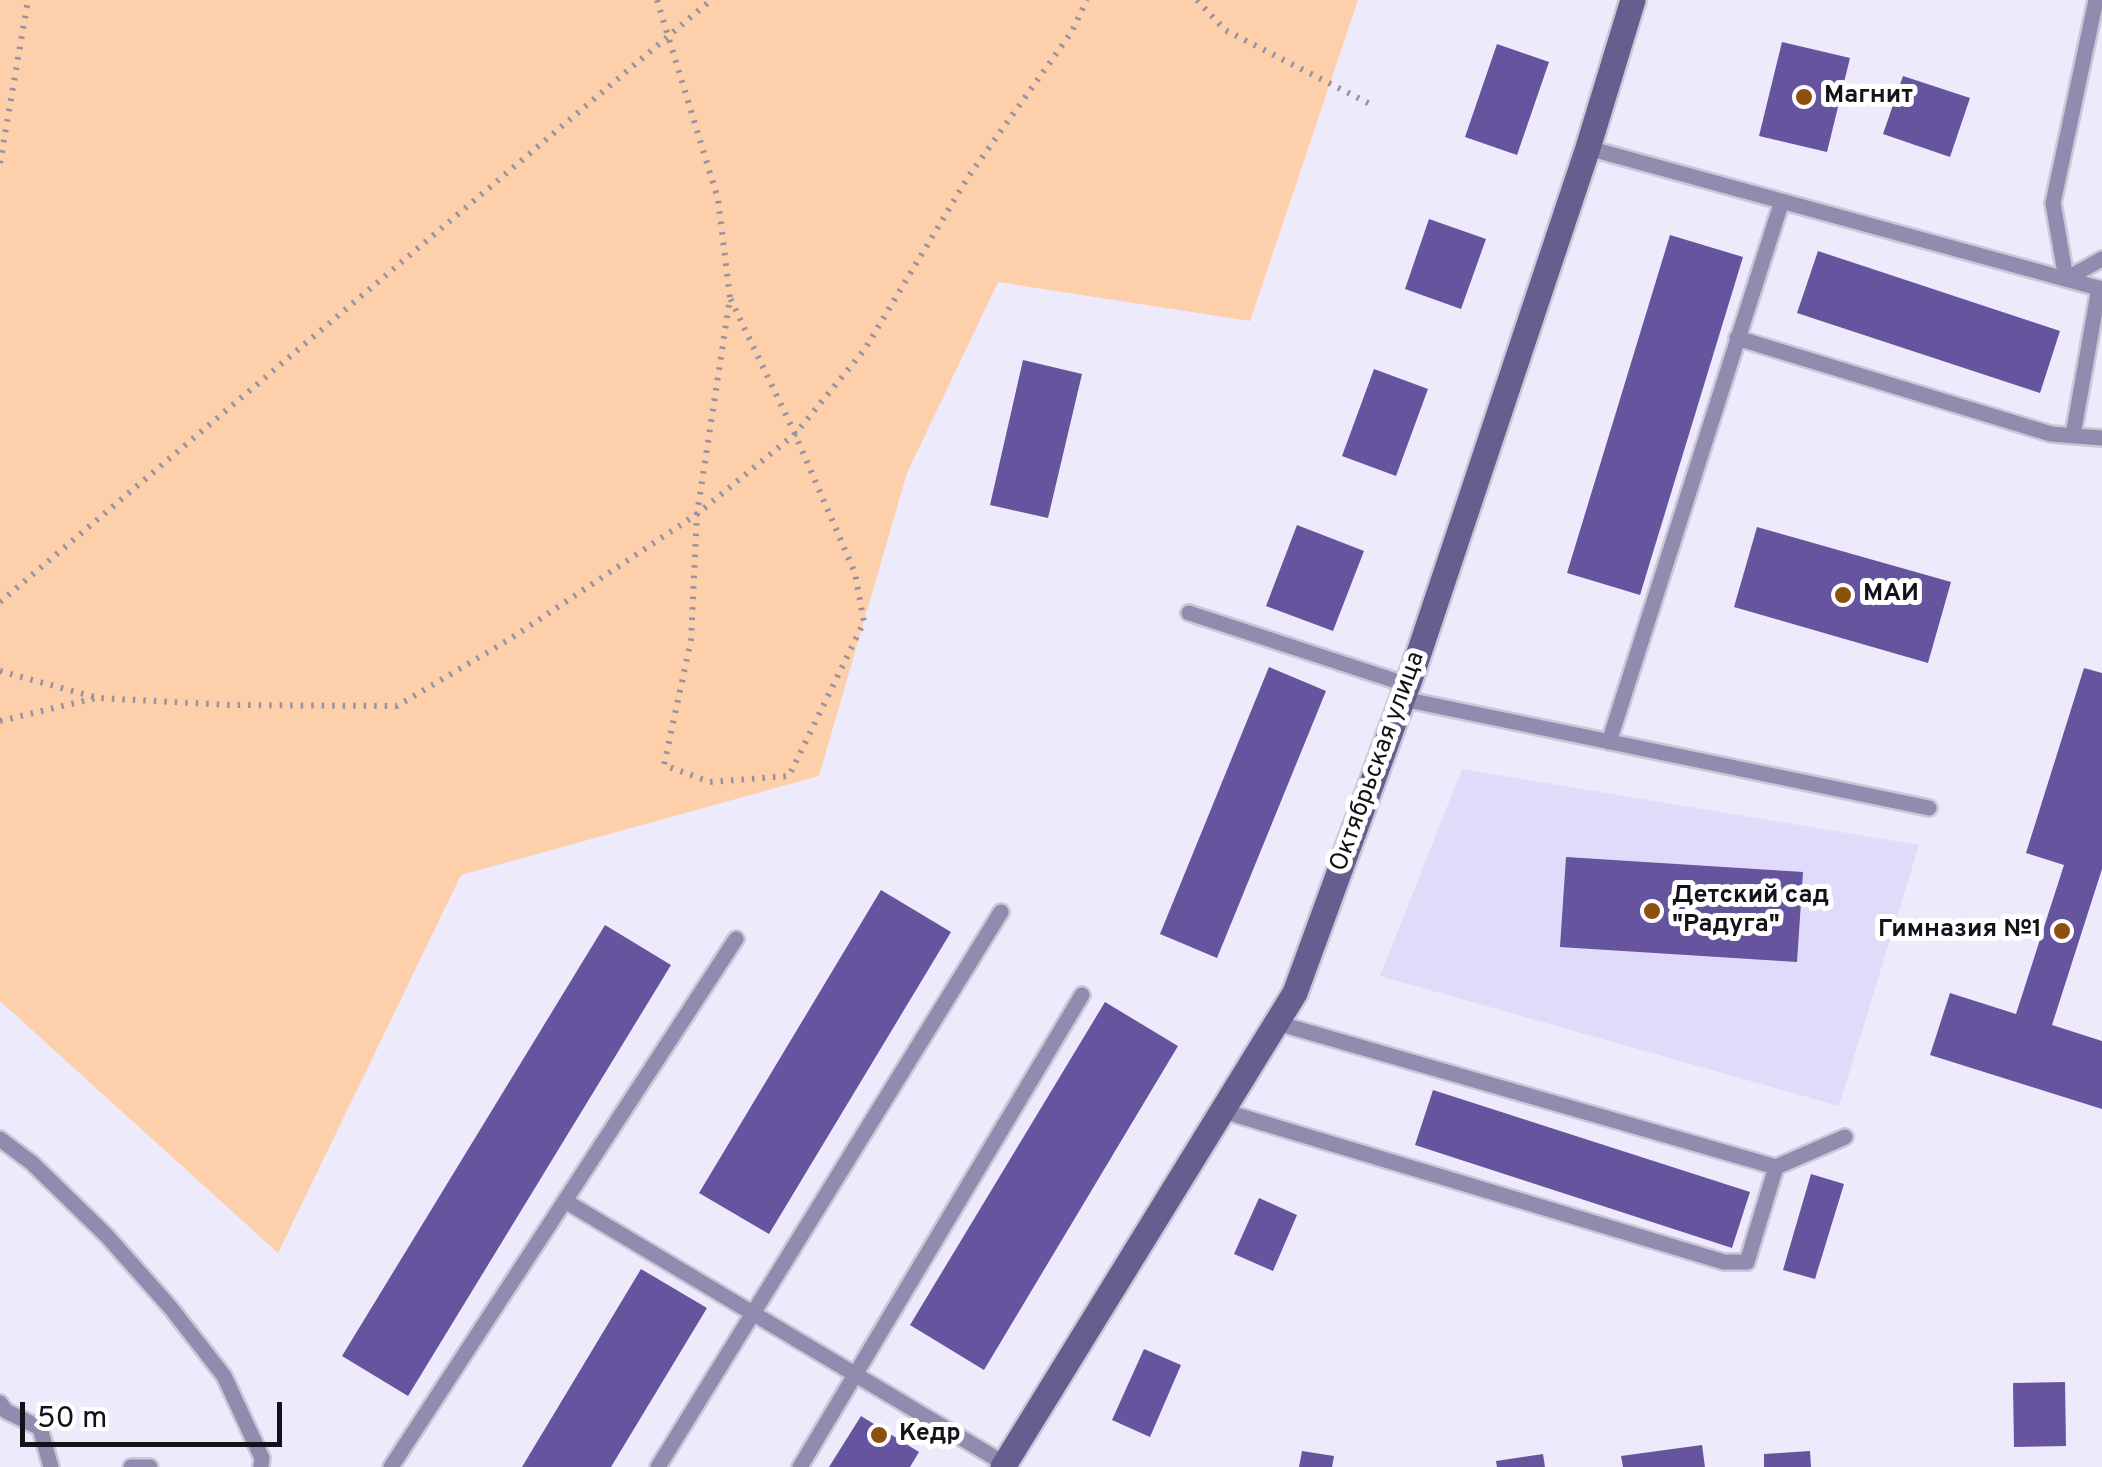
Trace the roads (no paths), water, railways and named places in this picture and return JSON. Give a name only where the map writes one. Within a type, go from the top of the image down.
[{"type":"street","name":"Октябрьская улица","points":[[1004,1466],[1294,993],[1406,692],[1588,148],[1633,0]]},
{"type":"lane","points":[[2066,280],[2052,202],[2096,0]]},
{"type":"lane","points":[[1588,148],[2101,289],[2073,436]]},
{"type":"lane","points":[[1609,742],[1782,201]]},
{"type":"lane","points":[[2066,280],[2102,259]]},
{"type":"lane","points":[[1737,338],[2051,434],[2102,438]]},
{"type":"lane","points":[[1189,613],[1406,692],[1609,742],[1929,808]]},
{"type":"lane","points":[[658,1467],[1001,912]]},
{"type":"lane","points":[[391,1467],[736,938]]},
{"type":"lane","points":[[800,1467],[1082,994]]},
{"type":"lane","points":[[1277,1023],[1776,1168],[1845,1137]]},
{"type":"lane","points":[[1224,1111],[1724,1262],[1747,1262],[1776,1168]]},
{"type":"lane","points":[[0,1139],[32,1163],[106,1235],[170,1307],[224,1376],[262,1458],[261,1467]]},
{"type":"lane","points":[[565,1201],[1004,1466]]},
{"type":"lane","points":[[0,1402],[6,1412],[40,1428],[51,1467]]},
{"type":"lane","points":[[131,1467],[150,1467]]},
{"type":"place","name":"Магнит","points":[[1804,97]]},
{"type":"place","name":"МАИ","points":[[1843,595]]},
{"type":"place","name":"Детский сад \"Радуга\"","points":[[1652,911]]},
{"type":"place","name":"Гимназия №1","points":[[2062,931]]},
{"type":"place","name":"Кедр","points":[[879,1435]]}]
